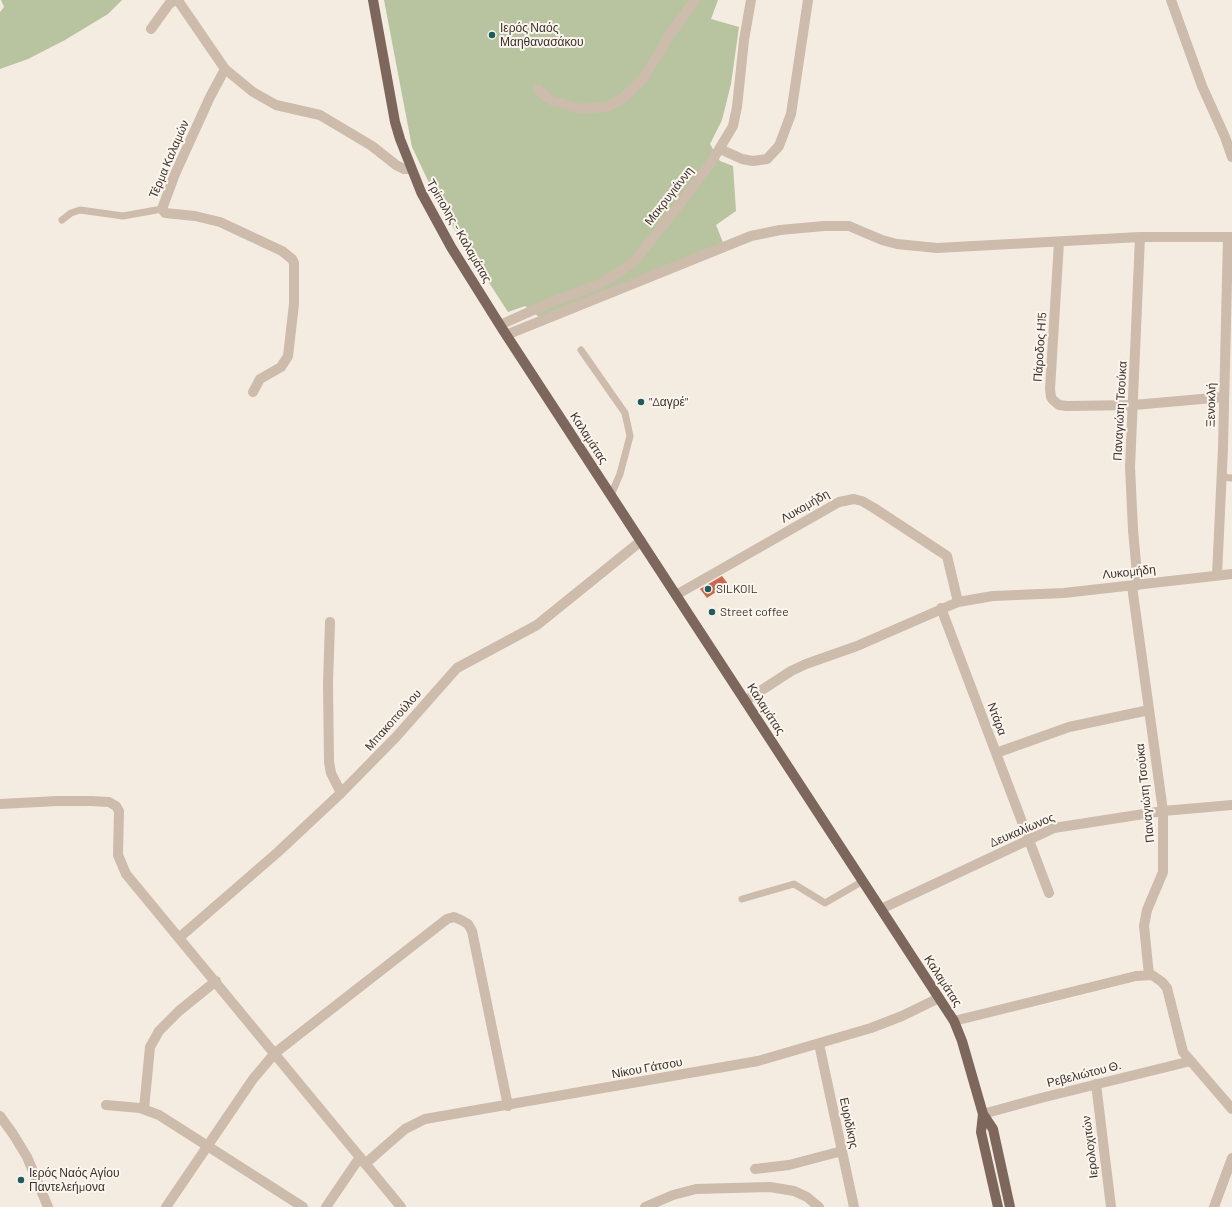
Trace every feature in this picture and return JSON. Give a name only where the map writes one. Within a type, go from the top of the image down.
[{"type":"main road","name":"Τρίπολης - Καλαμάτας","points":[[374,0],[390,97],[400,139],[411,169],[421,192],[451,247],[503,330]]},
{"type":"main road","name":"Καλαμάτας","points":[[503,330],[954,1021],[962,1041],[983,1114],[993,1129],[1010,1207]]},
{"type":"main road","name":"Καλαμάτας","points":[[983,1114],[981,1132],[998,1207]]},
{"type":"street","points":[[538,89],[546,97],[554,101],[581,108],[605,107],[615,103],[629,93],[643,78],[669,36],[695,0]]},
{"type":"street","name":"Μακρυγιάννη","points":[[503,330],[549,303],[600,284],[633,263],[720,149],[730,133],[736,116],[744,40],[751,0]]},
{"type":"street","points":[[720,149],[742,159],[753,161],[767,159],[778,146],[791,114],[808,0]]},
{"type":"street","points":[[1171,0],[1202,86],[1225,137],[1232,157]]},
{"type":"street","points":[[151,29],[169,4],[173,1],[179,2],[225,69],[260,97],[276,105],[320,115],[372,146],[396,165],[404,169],[411,169]]},
{"type":"street","name":"Τέρμα Καλαμών","points":[[225,69],[210,97],[162,208],[165,213],[195,216],[220,222],[282,251],[292,259],[294,264],[294,304],[288,356],[281,367],[260,378],[253,392]]},
{"type":"street","points":[[503,330],[752,236],[780,230],[824,226],[849,226],[873,237],[889,242],[937,248],[1140,237],[1230,237]]},
{"type":"street","name":"Παναγιώτη Τσούκα","points":[[1140,237],[1134,405],[1130,467],[1132,530],[1135,585],[1149,710],[1163,811],[1163,872],[1147,910],[1144,926],[1149,975]]},
{"type":"street","name":"Ξενοκλή","points":[[1217,575],[1230,237]]},
{"type":"street","name":"Πάροδος Η15","points":[[1059,242],[1051,397],[1059,405],[1134,405],[1224,397]]},
{"type":"street","name":"Λυκομήδη","points":[[676,596],[838,502],[854,499],[862,501],[874,508],[946,556],[958,602]]},
{"type":"street","name":"Μπακοπούλου","points":[[180,938],[278,852],[341,793],[387,747],[457,668],[537,624],[641,541]]},
{"type":"street","name":"Λυκομήδη","points":[[745,700],[791,671],[806,664],[863,643],[941,608],[958,602],[993,596],[1064,593],[1232,574]]},
{"type":"street","name":"Ντάρα","points":[[941,608],[1049,893]]},
{"type":"street","points":[[330,622],[328,684],[329,762],[331,773],[341,793]]},
{"type":"street","points":[[996,753],[1069,727],[1149,710]]},
{"type":"street","points":[[0,804],[58,801],[91,801],[113,804],[119,811],[117,851],[123,868],[142,894],[216,981],[401,1207]]},
{"type":"street","name":"Δευκαλίωνος","points":[[881,909],[1054,828],[1163,811],[1232,805]]},
{"type":"street","points":[[166,1207],[252,1079],[275,1053],[448,919],[454,917],[468,924],[472,931],[508,1106]]},
{"type":"street","points":[[954,1021],[1136,976],[1149,975],[1160,980],[1167,988],[1183,1052],[1232,1110]]},
{"type":"street","points":[[144,1109],[150,1047],[159,1031],[179,1010],[216,981]]},
{"type":"street","name":"Νίκου Γάτσου","points":[[326,1207],[363,1161],[405,1129],[417,1122],[441,1116],[508,1106],[758,1061],[871,1028],[902,1016],[939,998]]},
{"type":"street","name":"Ευριδίκης","points":[[819,1044],[854,1207]]},
{"type":"street","name":"Ρεβελιώτου Θ.","points":[[983,1114],[1191,1061]]},
{"type":"street","name":"Ιερολοχιτών","points":[[1096,1084],[1111,1207]]},
{"type":"street","points":[[106,1105],[144,1109],[159,1115],[303,1207]]},
{"type":"street","points":[[0,1116],[27,1157],[48,1207]]},
{"type":"street","points":[[755,1169],[789,1165],[842,1151]]},
{"type":"street","points":[[1214,1207],[1232,1158]]},
{"type":"street","points":[[645,1207],[658,1204],[673,1195],[696,1189],[770,1187],[794,1191],[819,1207]]},
{"type":"lane","points":[[62,220],[71,212],[80,210],[123,216],[162,208]]},
{"type":"lane","points":[[581,350],[625,413],[630,436],[623,468],[611,495]]},
{"type":"lane","points":[[1221,477],[1232,478]]},
{"type":"lane","points":[[742,899],[794,884],[825,903],[862,881]]},
{"type":"green space","points":[[1,0],[122,0],[108,14],[65,40],[28,59],[0,69],[0,12],[4,7]]},
{"type":"green space","points":[[384,0],[718,0],[711,19],[739,27],[731,84],[722,120],[710,144],[720,161],[733,166],[736,211],[716,225],[724,245],[539,317],[525,306],[508,312],[442,210],[412,147]]},
{"type":"building","points":[[722,576],[728,584],[707,598],[700,589]]},
{"type":"place","name":"Ιερός Ναός Μαηθανασάκου","points":[[492,35]]},
{"type":"place","name":"\"Δαγρέ\"","points":[[641,402]]},
{"type":"place","name":"SILKOIL","points":[[708,589]]},
{"type":"place","name":"Street coffee","points":[[712,612]]},
{"type":"place","name":"Ιερός Ναός Αγίου Παντελεήμονα","points":[[21,1180]]}]
